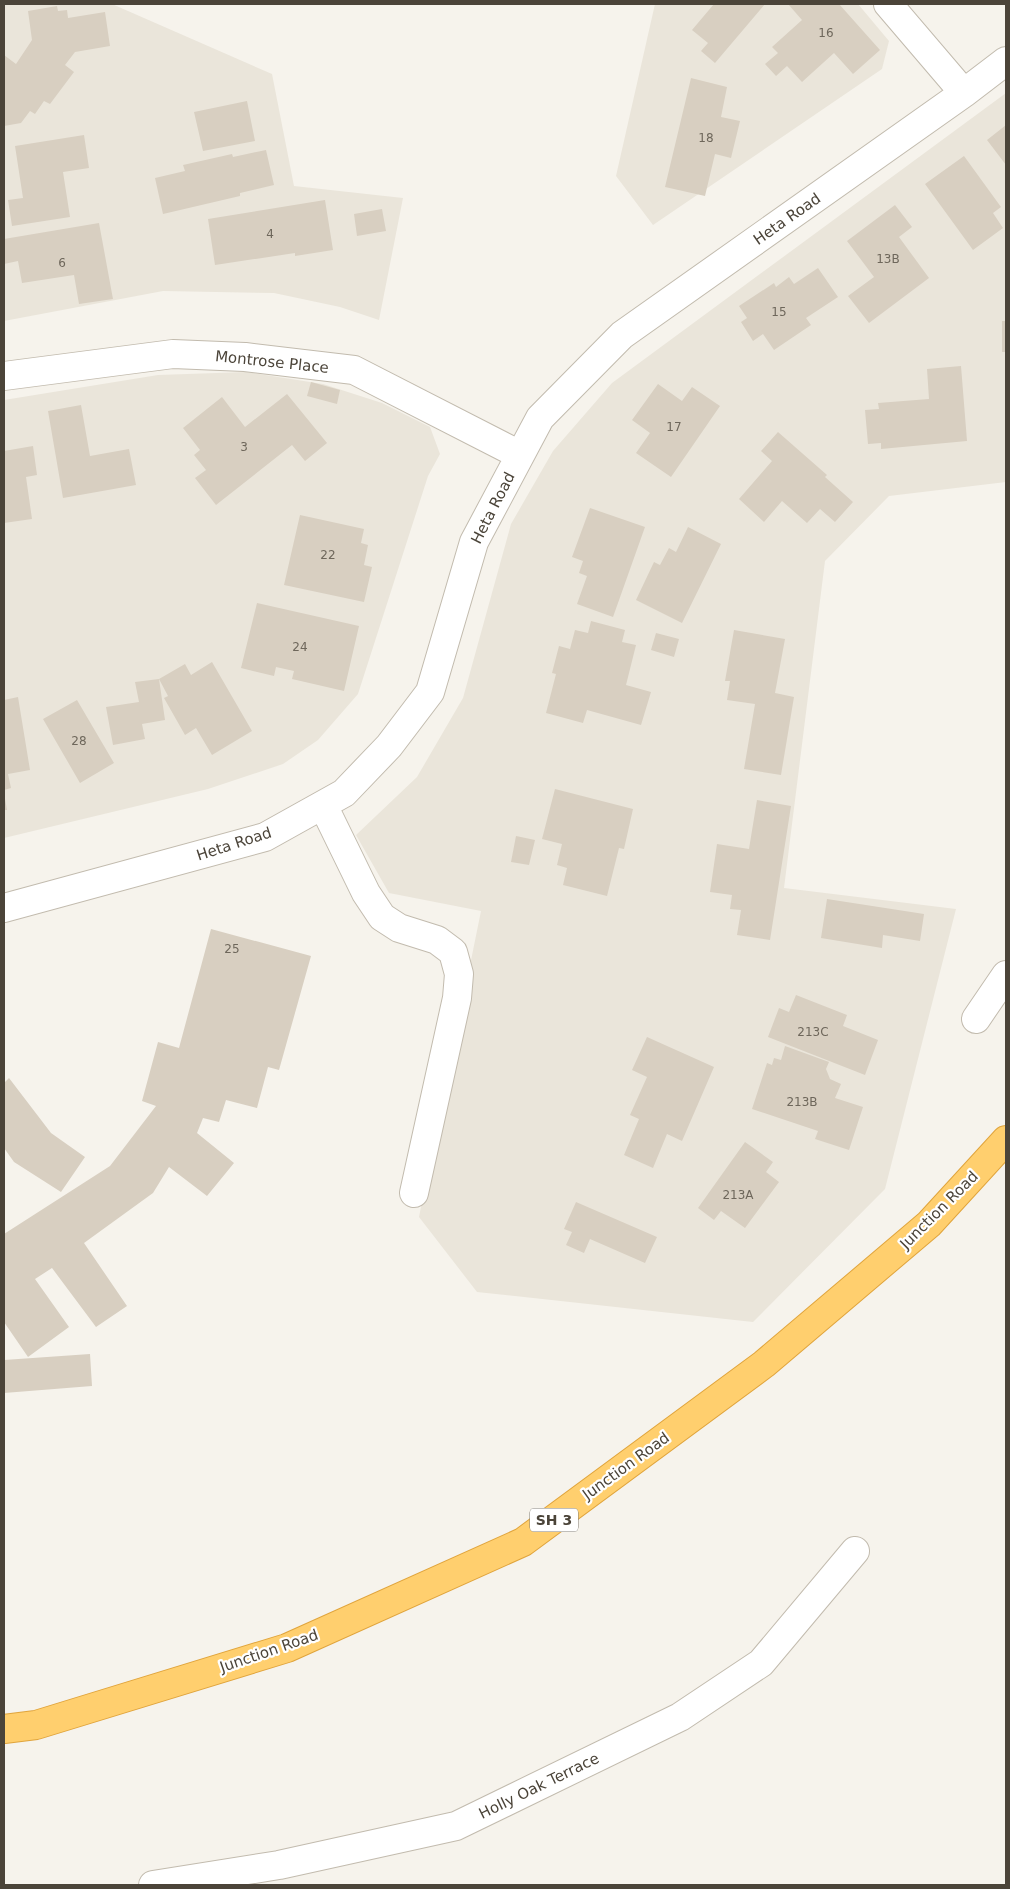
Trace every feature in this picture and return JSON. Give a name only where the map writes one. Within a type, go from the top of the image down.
[{"type":"highway","name":"Junction Road","points":[[4,1729],[36,1725],[287,1648],[523,1542],[764,1364],[929,1224],[1006,1140]]},
{"type":"street","points":[[888,4],[964,93]]},
{"type":"street","name":"Heta Road","points":[[4,908],[265,837],[344,793],[389,746],[430,692],[474,542],[540,418],[622,335],[1006,62]]},
{"type":"street","name":"Montrose Place","points":[[4,376],[173,354],[245,357],[354,370],[520,455]]},
{"type":"street","points":[[323,804],[366,893],[382,917],[399,928],[437,940],[453,952],[459,974],[457,998],[414,1193]]},
{"type":"street","points":[[976,1019],[1006,974]]},
{"type":"street","name":"Holly Oak Terrace","points":[[153,1885],[279,1865],[456,1826],[680,1717],[753,1669],[761,1663],[855,1552]]},
{"type":"shaded area","points":[[4,4],[112,4],[272,74],[294,186],[403,198],[379,320],[340,307],[274,293],[163,291],[4,321]]},
{"type":"shaded area","points":[[655,4],[858,4],[889,41],[882,69],[653,225],[616,176]]},
{"type":"shaded area","points":[[1006,93],[1006,482],[889,496],[825,561],[784,888],[956,909],[885,1189],[753,1322],[477,1292],[419,1217],[481,911],[389,893],[356,835],[417,777],[463,698],[511,524],[553,451],[612,383]]},
{"type":"shaded area","points":[[246,372],[323,384],[382,403],[430,427],[440,454],[428,476],[358,694],[318,740],[283,764],[208,789],[4,838],[4,400],[158,375]]},
{"type":"building","points":[[714,4],[765,4],[715,63],[701,51],[708,43],[692,30]]},
{"type":"building","points":[[788,4],[839,4],[880,50],[853,74],[834,53],[802,82],[787,66],[776,76],[765,64],[778,53],[772,47],[802,20]]},
{"type":"building","points":[[57,6],[58,11],[67,10],[68,18],[105,12],[110,46],[75,52],[65,65],[74,72],[50,104],[44,101],[35,114],[30,111],[21,123],[4,126],[4,55],[16,64],[32,40],[28,11]]},
{"type":"building","points":[[691,78],[727,87],[721,117],[740,121],[731,158],[715,154],[705,196],[665,187]]},
{"type":"building","points":[[247,101],[255,141],[203,151],[194,112]]},
{"type":"building","points":[[1006,125],[1006,165],[987,140]]},
{"type":"building","points":[[84,135],[89,168],[63,172],[70,217],[12,226],[8,200],[23,198],[15,146]]},
{"type":"building","points":[[266,150],[274,185],[240,193],[240,196],[163,214],[155,178],[185,171],[183,165],[232,154],[233,157]]},
{"type":"building","points":[[964,156],[1001,207],[993,213],[1003,228],[973,250],[925,184]]},
{"type":"building","points":[[325,200],[333,250],[295,256],[295,253],[215,265],[208,219]]},
{"type":"building","points":[[895,205],[912,227],[899,237],[929,278],[869,323],[848,296],[874,277],[847,241]]},
{"type":"building","points":[[382,209],[386,231],[357,236],[354,214]]},
{"type":"building","points":[[99,223],[113,299],[79,304],[74,275],[22,283],[18,261],[4,264],[4,239]]},
{"type":"building","points":[[818,268],[838,297],[806,318],[811,325],[774,350],[763,334],[753,341],[741,322],[747,318],[739,306],[774,283],[776,287],[789,277],[794,284]]},
{"type":"building","points":[[1002,321],[1006,321],[1006,352],[1002,352]]},
{"type":"building","points":[[961,366],[967,441],[881,449],[881,443],[868,444],[865,410],[879,409],[878,403],[929,399],[927,369]]},
{"type":"building","points":[[311,382],[340,390],[337,404],[307,396]]},
{"type":"building","points":[[658,384],[682,401],[692,387],[720,406],[671,477],[636,453],[650,433],[632,420]]},
{"type":"building","points":[[287,394],[327,443],[305,461],[292,445],[216,505],[195,478],[206,470],[194,455],[200,450],[183,428],[222,397],[245,427]]},
{"type":"building","points":[[81,405],[90,456],[129,449],[136,485],[63,498],[48,411]]},
{"type":"building","points":[[778,432],[827,475],[825,477],[853,502],[835,522],[820,509],[807,523],[782,501],[764,522],[739,499],[772,461],[761,451]]},
{"type":"building","points":[[33,446],[37,475],[26,477],[32,519],[4,523],[4,451]]},
{"type":"building","points":[[590,508],[645,527],[613,617],[577,604],[587,576],[579,573],[583,561],[572,557]]},
{"type":"building","points":[[300,515],[364,529],[361,543],[368,545],[364,565],[372,567],[364,602],[284,585]]},
{"type":"building","points":[[688,527],[721,544],[682,623],[636,600],[654,562],[660,565],[669,548],[676,552]]},
{"type":"building","points":[[257,603],[359,626],[344,691],[292,679],[294,671],[276,667],[274,676],[241,668]]},
{"type":"building","points":[[591,621],[625,630],[622,642],[636,645],[626,685],[651,692],[641,725],[587,710],[583,723],[546,713],[556,674],[552,673],[559,646],[570,649],[575,630],[588,633]]},
{"type":"building","points":[[734,630],[785,639],[775,693],[794,697],[781,775],[744,769],[755,704],[727,700],[730,681],[725,681]]},
{"type":"building","points":[[656,633],[679,639],[674,657],[651,650]]},
{"type":"building","points":[[212,662],[252,731],[212,755],[196,728],[185,735],[164,698],[168,696],[159,679],[185,664],[191,675]]},
{"type":"building","points":[[159,679],[165,720],[142,724],[145,739],[113,745],[106,707],[139,702],[135,682]]},
{"type":"building","points":[[18,697],[30,770],[8,774],[11,788],[4,790],[4,700]]},
{"type":"building","points":[[77,700],[114,763],[80,783],[43,719]]},
{"type":"building","points":[[555,789],[633,809],[624,849],[619,848],[607,896],[563,885],[567,868],[557,865],[562,844],[542,839]]},
{"type":"building","points":[[4,793],[7,810],[4,810]]},
{"type":"building","points":[[757,800],[791,806],[770,940],[737,935],[741,910],[730,909],[732,895],[710,892],[717,844],[749,849]]},
{"type":"building","points":[[516,836],[535,840],[529,865],[511,862]]},
{"type":"building","points":[[827,899],[924,914],[920,941],[883,935],[882,948],[821,938]]},
{"type":"building","points":[[211,929],[311,956],[279,1070],[268,1067],[257,1108],[226,1100],[219,1122],[203,1118],[197,1133],[234,1163],[207,1196],[169,1167],[153,1193],[84,1243],[127,1306],[96,1327],[52,1268],[35,1279],[69,1327],[28,1357],[4,1322],[4,1234],[110,1166],[156,1106],[142,1101],[158,1042],[179,1048]]},
{"type":"building","points":[[796,995],[847,1015],[843,1026],[878,1040],[865,1075],[768,1037],[779,1008],[789,1012]]},
{"type":"building","points":[[647,1037],[714,1067],[682,1141],[667,1134],[653,1168],[624,1155],[639,1119],[630,1115],[647,1077],[632,1070]]},
{"type":"building","points":[[785,1046],[829,1062],[826,1069],[830,1079],[841,1084],[835,1098],[863,1107],[849,1150],[815,1139],[818,1131],[752,1109],[767,1063],[772,1065],[774,1058],[781,1060]]},
{"type":"building","points":[[9,1078],[51,1133],[85,1157],[61,1192],[14,1162],[4,1148],[4,1083]]},
{"type":"building","points":[[745,1142],[773,1162],[766,1172],[779,1182],[745,1228],[721,1211],[714,1220],[698,1208]]},
{"type":"building","points":[[576,1202],[657,1237],[645,1263],[590,1239],[584,1253],[566,1245],[572,1232],[564,1229]]},
{"type":"building","points":[[90,1354],[92,1386],[4,1393],[4,1360]]}]
